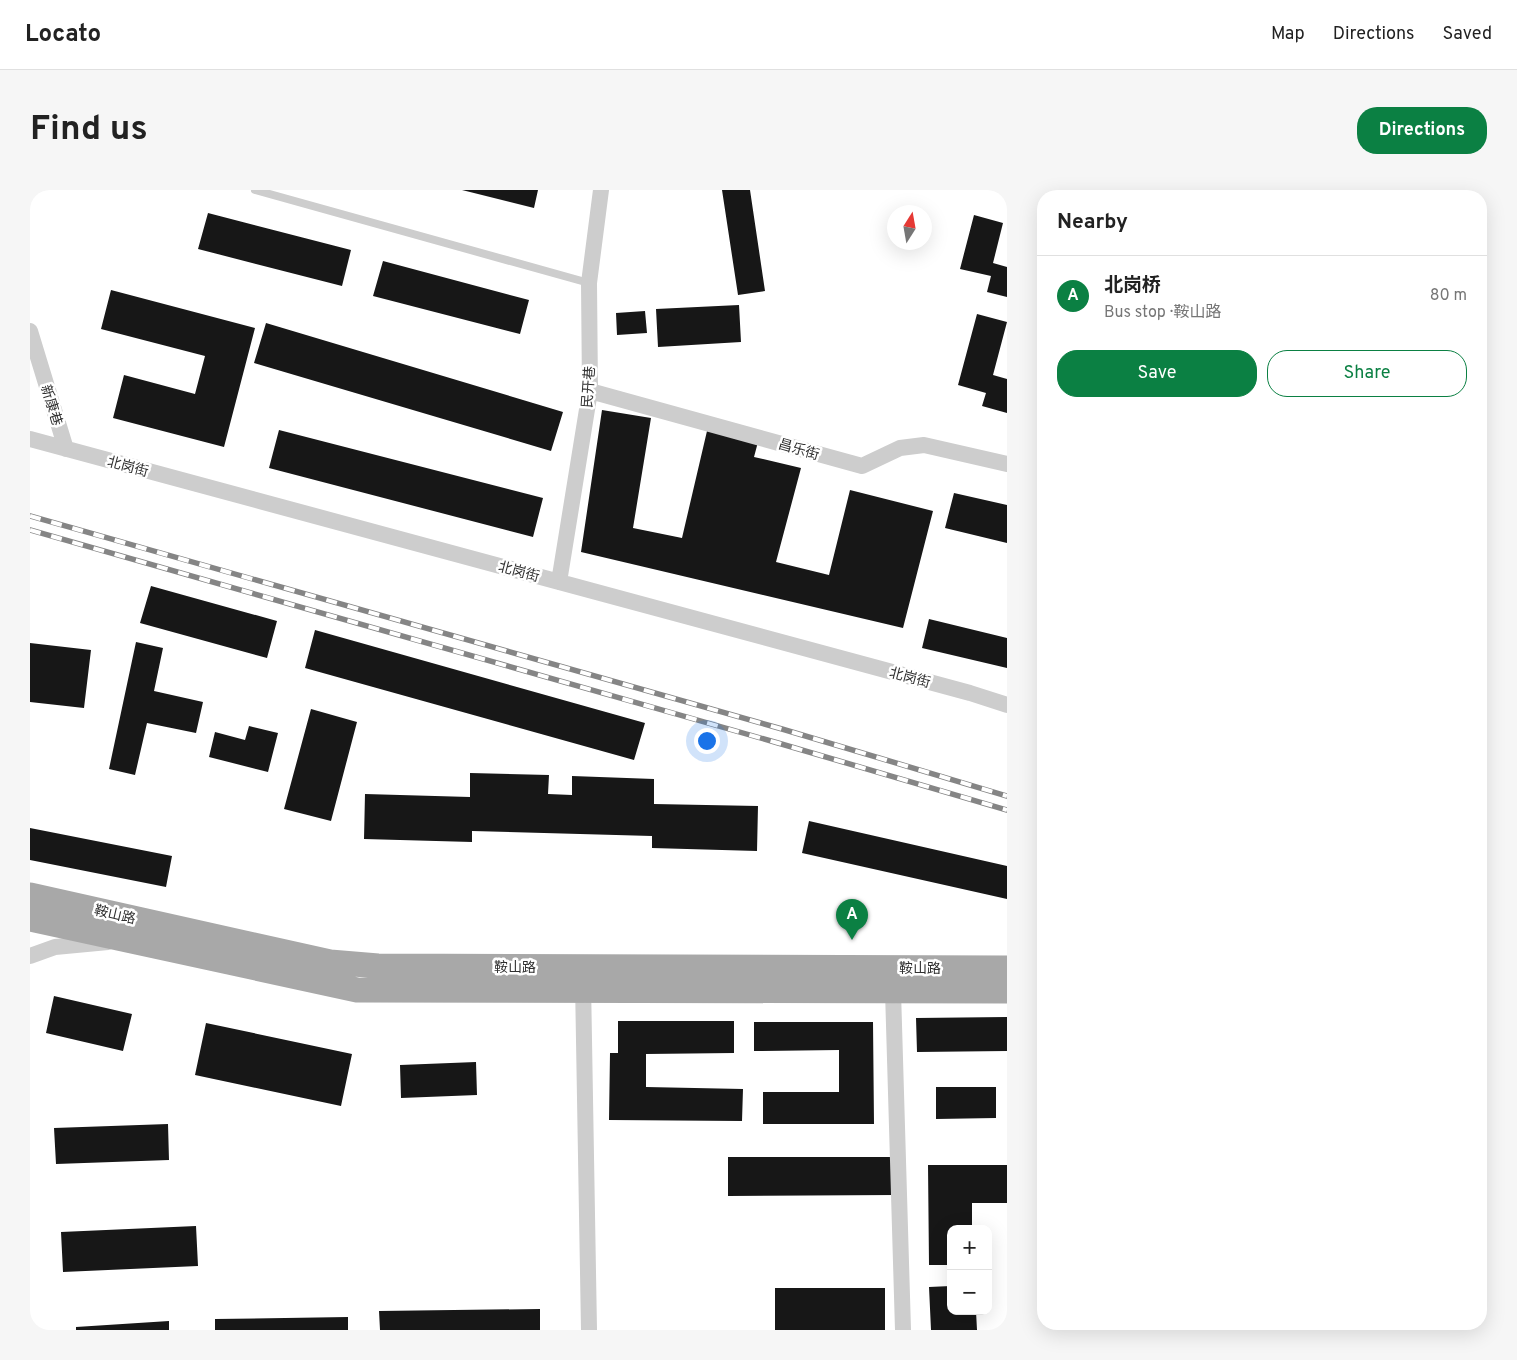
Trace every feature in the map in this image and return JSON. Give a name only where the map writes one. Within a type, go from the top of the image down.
[{"type":"main road","name":"鞍山路","points":[[30,895],[330,962],[583,979],[893,991],[1007,991]]},
{"type":"main road","name":"鞍山路","points":[[30,919],[357,990],[583,979],[1007,968]]},
{"type":"street","name":"民开巷","points":[[559,582],[590,391],[589,283],[601,190]]},
{"type":"street","name":"新康巷","points":[[30,331],[66,449]]},
{"type":"street","name":"昌乐街","points":[[590,391],[862,466],[900,448],[924,445],[1007,464]]},
{"type":"street","name":"北岗街","points":[[30,439],[960,691],[1007,706]]},
{"type":"street","points":[[30,956],[55,947],[128,940]]},
{"type":"street","points":[[583,979],[589,1330]]},
{"type":"street","points":[[893,991],[903,1330]]},
{"type":"lane","points":[[255,190],[589,283]]},
{"type":"building","points":[[462,190],[538,190],[534,208]]},
{"type":"building","points":[[722,190],[750,190],[765,291],[738,295]]},
{"type":"building","points":[[208,213],[351,250],[342,286],[198,249]]},
{"type":"building","points":[[974,215],[1003,223],[993,263],[1007,267],[1007,297],[987,292],[991,276],[960,269]]},
{"type":"building","points":[[383,261],[529,300],[520,334],[373,296]]},
{"type":"building","points":[[111,290],[255,328],[224,447],[113,418],[124,375],[195,394],[205,356],[101,329]]},
{"type":"building","points":[[739,305],[741,342],[658,347],[656,309]]},
{"type":"building","points":[[645,311],[647,333],[617,335],[616,313]]},
{"type":"building","points":[[977,314],[1007,322],[993,375],[1007,379],[1007,413],[982,406],[986,393],[958,385]]},
{"type":"building","points":[[266,323],[563,412],[551,451],[254,363]]},
{"type":"building","points":[[602,410],[651,418],[633,528],[682,538],[707,431],[758,442],[754,457],[801,468],[776,562],[829,575],[850,490],[933,511],[903,628],[581,552]]},
{"type":"building","points":[[279,430],[543,498],[533,537],[269,468]]},
{"type":"building","points":[[954,493],[1007,505],[1007,543],[945,528]]},
{"type":"building","points":[[151,586],[277,621],[267,658],[140,623]]},
{"type":"building","points":[[929,619],[1007,638],[1007,668],[922,648]]},
{"type":"building","points":[[315,630],[645,723],[634,760],[305,668]]},
{"type":"building","points":[[136,642],[163,648],[154,691],[203,702],[196,733],[147,723],[135,775],[109,769]]},
{"type":"building","points":[[30,643],[91,650],[84,708],[30,702]]},
{"type":"building","points":[[311,709],[357,722],[331,821],[284,809]]},
{"type":"building","points":[[249,726],[278,733],[268,772],[209,757],[215,732],[245,740]]},
{"type":"building","points":[[470,773],[549,775],[548,794],[572,795],[572,776],[654,779],[654,804],[758,806],[757,851],[652,848],[652,836],[472,831],[472,842],[364,839],[365,794],[470,797]]},
{"type":"building","points":[[809,821],[1007,866],[1007,899],[802,853]]},
{"type":"building","points":[[30,828],[172,856],[166,887],[30,860]]},
{"type":"building","points":[[54,996],[132,1014],[123,1051],[46,1033]]},
{"type":"building","points":[[1007,1017],[1007,1051],[917,1052],[916,1018]]},
{"type":"building","points":[[618,1021],[734,1021],[734,1053],[646,1054],[646,1087],[743,1089],[742,1121],[609,1120],[610,1053],[618,1053]]},
{"type":"building","points":[[754,1022],[873,1022],[874,1124],[763,1124],[763,1092],[839,1092],[839,1050],[754,1051]]},
{"type":"building","points":[[206,1023],[352,1054],[341,1106],[195,1075]]},
{"type":"building","points":[[476,1062],[477,1095],[401,1098],[400,1065]]},
{"type":"building","points":[[936,1087],[996,1087],[996,1118],[936,1119]]},
{"type":"building","points":[[168,1124],[169,1160],[56,1164],[54,1128]]},
{"type":"building","points":[[728,1157],[895,1157],[895,1195],[728,1196]]},
{"type":"building","points":[[928,1165],[1007,1165],[1007,1203],[972,1203],[972,1225],[947,1225],[947,1265],[929,1265]]},
{"type":"building","points":[[196,1226],[198,1266],[63,1272],[61,1232]]},
{"type":"building","points":[[947,1286],[947,1315],[976,1315],[977,1330],[931,1330],[929,1287]]},
{"type":"building","points":[[775,1288],[885,1288],[885,1330],[775,1330]]},
{"type":"building","points":[[540,1309],[540,1330],[380,1330],[379,1311]]},
{"type":"building","points":[[348,1317],[348,1330],[215,1330],[215,1319]]},
{"type":"building","points":[[169,1321],[169,1330],[76,1330],[76,1327]]},
{"type":"railway","points":[[30,516],[782,729],[1007,796]]},
{"type":"railway","points":[[30,530],[1007,810]]},
{"type":"place","name":"北岗桥","points":[[852,940]]}]
